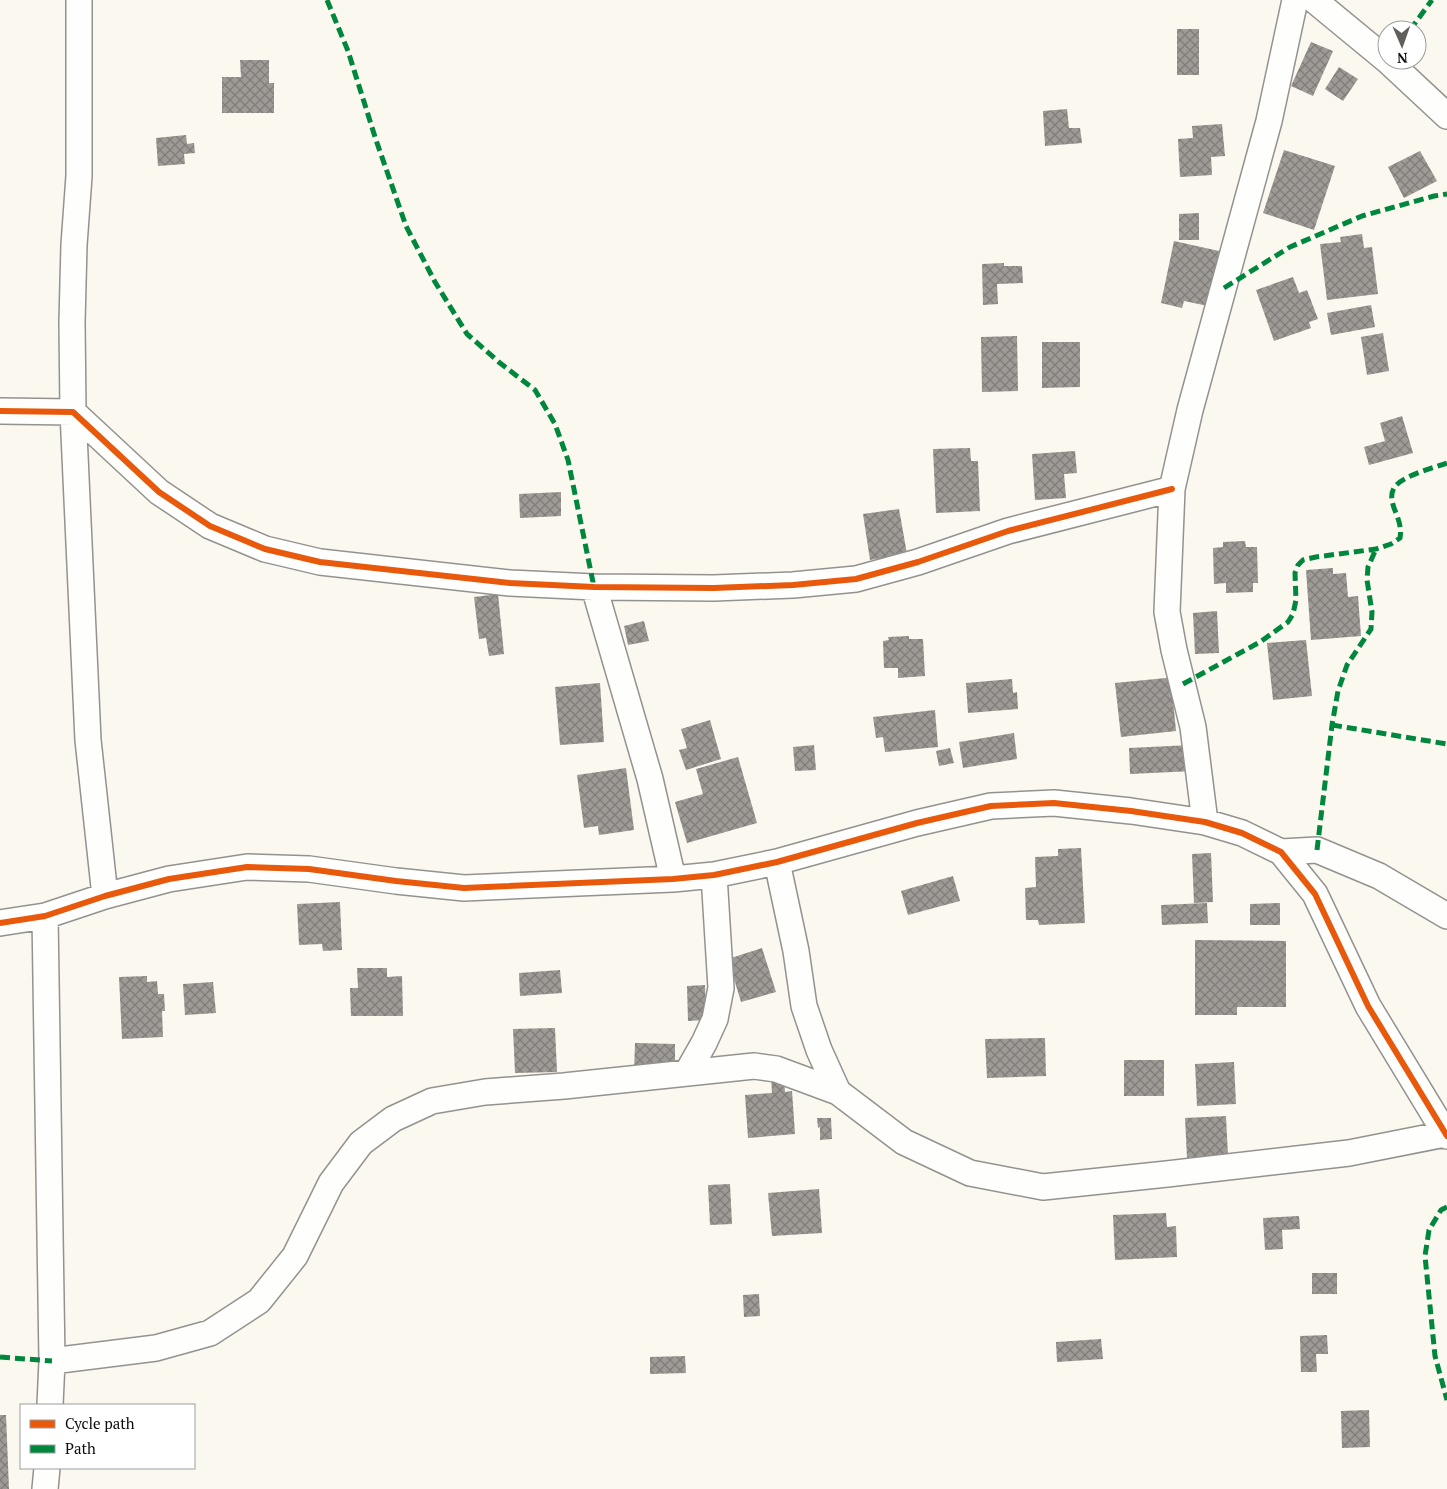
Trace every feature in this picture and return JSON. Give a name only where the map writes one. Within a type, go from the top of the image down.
[{"type":"street","points":[[79,0],[79,176],[74,245],[72,322],[73,412],[88,740],[105,896]]},
{"type":"street","points":[[1205,822],[1193,727],[1174,650],[1167,612],[1172,489],[1190,410],[1269,121],[1295,0]]},
{"type":"street","points":[[1314,0],[1388,61],[1447,116]]},
{"type":"street","points":[[0,411],[73,412],[160,492],[210,526],[264,549],[320,562],[510,583],[594,587],[714,588],[793,585],[856,579],[918,562],[1008,532],[1172,489]]},
{"type":"street","points":[[594,587],[650,779],[673,879]]},
{"type":"street","points":[[0,923],[44,916],[105,896],[169,879],[247,867],[308,869],[464,888],[673,879],[714,875],[777,862],[916,822],[991,806],[1054,803],[1131,811],[1205,822],[1242,833],[1281,852],[1315,894],[1368,1006],[1446,1135],[1349,1154],[1043,1187],[970,1173],[904,1142],[838,1092],[776,1069],[754,1066],[564,1086],[484,1092],[424,1104],[393,1119],[361,1142],[331,1183],[295,1256],[259,1301],[210,1334],[156,1348],[52,1361]]},
{"type":"street","points":[[1281,852],[1317,850],[1380,876],[1447,916]]},
{"type":"street","points":[[777,862],[796,951],[804,1006],[819,1050],[838,1092]]},
{"type":"street","points":[[687,1072],[704,1043],[715,1018],[721,988],[714,875]]},
{"type":"street","points":[[44,916],[52,1361],[50,1404]]},
{"type":"street","points":[[46,1489],[47,1469]]},
{"type":"building","points":[[1177,29],[1199,29],[1199,75],[1177,75]]},
{"type":"building","points":[[1311,42],[1333,51],[1313,96],[1291,86]]},
{"type":"building","points":[[240,60],[269,60],[269,83],[274,83],[274,113],[222,113],[222,77],[241,77]]},
{"type":"building","points":[[1339,67],[1358,79],[1343,101],[1325,89]]},
{"type":"building","points":[[1067,109],[1069,128],[1080,128],[1082,143],[1045,146],[1043,111]]},
{"type":"building","points":[[1222,124],[1225,156],[1211,157],[1212,175],[1180,177],[1178,139],[1193,138],[1192,126]]},
{"type":"building","points":[[186,135],[187,144],[194,143],[195,153],[184,154],[185,164],[158,166],[156,138]]},
{"type":"building","points":[[1284,150],[1335,166],[1314,230],[1263,213]]},
{"type":"building","points":[[1420,151],[1437,181],[1404,198],[1388,167]]},
{"type":"building","points":[[1199,213],[1199,240],[1179,240],[1179,214]]},
{"type":"building","points":[[1362,234],[1364,248],[1372,247],[1378,294],[1327,300],[1320,244],[1341,242],[1340,237]]},
{"type":"building","points":[[1174,241],[1219,251],[1208,306],[1184,301],[1182,308],[1161,303]]},
{"type":"building","points":[[1004,263],[1004,266],[1022,266],[1023,283],[997,284],[998,304],[983,305],[982,264]]},
{"type":"building","points":[[1293,277],[1299,293],[1307,290],[1318,319],[1309,322],[1311,328],[1274,341],[1256,290]]},
{"type":"building","points":[[1371,305],[1375,327],[1331,335],[1327,313]]},
{"type":"building","points":[[1383,333],[1389,371],[1367,375],[1361,337]]},
{"type":"building","points":[[1017,336],[1018,391],[982,392],[981,337]]},
{"type":"building","points":[[1042,342],[1080,342],[1080,387],[1042,388]]},
{"type":"building","points":[[1402,416],[1413,453],[1369,465],[1364,447],[1385,441],[1380,423]]},
{"type":"building","points":[[970,448],[971,461],[978,461],[980,511],[936,513],[933,449]]},
{"type":"building","points":[[1075,451],[1077,473],[1064,474],[1066,498],[1035,500],[1032,454]]},
{"type":"building","points":[[561,492],[561,516],[520,518],[519,494]]},
{"type":"building","points":[[899,509],[907,554],[870,560],[863,514]]},
{"type":"building","points":[[1245,541],[1246,547],[1257,547],[1258,583],[1253,583],[1253,592],[1226,593],[1226,583],[1214,584],[1213,548],[1223,547],[1223,542]]},
{"type":"building","points":[[1333,568],[1333,574],[1346,573],[1348,597],[1358,596],[1361,636],[1311,640],[1306,570]]},
{"type":"building","points":[[498,594],[504,654],[489,656],[486,638],[479,639],[474,597]]},
{"type":"building","points":[[1217,611],[1219,653],[1195,654],[1193,613]]},
{"type":"building","points":[[644,621],[649,641],[628,645],[624,626]]},
{"type":"building","points":[[909,636],[909,639],[923,639],[925,676],[898,678],[898,668],[884,668],[883,641],[889,640],[888,637]]},
{"type":"building","points":[[1306,640],[1312,696],[1273,700],[1267,643]]},
{"type":"building","points":[[1176,677],[1178,699],[1173,700],[1176,731],[1121,737],[1115,683]]},
{"type":"building","points":[[1012,679],[1013,693],[1017,692],[1018,709],[968,713],[966,683]]},
{"type":"building","points":[[600,683],[604,742],[560,745],[555,687]]},
{"type":"building","points":[[935,710],[938,747],[885,752],[883,737],[876,738],[873,717]]},
{"type":"building","points":[[710,720],[721,759],[686,770],[679,750],[687,748],[681,729]]},
{"type":"building","points":[[1014,733],[1017,759],[963,768],[959,742]]},
{"type":"building","points":[[814,745],[816,770],[795,771],[793,747]]},
{"type":"building","points":[[1191,745],[1193,771],[1130,774],[1129,748]]},
{"type":"building","points":[[950,748],[954,763],[939,766],[936,751]]},
{"type":"building","points":[[738,757],[757,823],[687,843],[675,802],[703,794],[696,769]]},
{"type":"building","points":[[626,768],[634,830],[599,835],[598,826],[584,828],[577,775]]},
{"type":"building","points":[[1081,848],[1085,923],[1039,925],[1038,920],[1026,920],[1025,888],[1036,887],[1035,857],[1058,856],[1058,849]]},
{"type":"building","points":[[1211,853],[1213,902],[1194,903],[1192,854]]},
{"type":"building","points":[[953,876],[960,901],[908,915],[901,891]]},
{"type":"building","points":[[340,902],[342,950],[323,951],[322,944],[299,945],[297,904]]},
{"type":"building","points":[[1207,903],[1208,923],[1162,925],[1161,905]]},
{"type":"building","points":[[1280,903],[1280,925],[1250,925],[1250,904]]},
{"type":"building","points":[[1195,940],[1286,941],[1286,1007],[1237,1007],[1237,1015],[1195,1015]]},
{"type":"building","points":[[762,948],[776,992],[741,1002],[728,959]]},
{"type":"building","points":[[357,968],[387,968],[387,977],[402,976],[403,1016],[351,1016],[350,988],[358,988]]},
{"type":"building","points":[[560,970],[562,993],[520,996],[519,973]]},
{"type":"building","points":[[147,976],[147,982],[157,981],[158,994],[164,994],[165,1011],[162,1011],[163,1037],[122,1039],[119,977]]},
{"type":"building","points":[[213,982],[216,1013],[185,1015],[183,984]]},
{"type":"building","points":[[705,985],[706,1020],[688,1021],[687,986]]},
{"type":"building","points":[[555,1028],[557,1072],[515,1073],[513,1029]]},
{"type":"building","points":[[1045,1038],[1046,1076],[987,1078],[985,1039]]},
{"type":"building","points":[[635,1043],[675,1044],[675,1071],[634,1071]]},
{"type":"building","points":[[1124,1060],[1164,1060],[1164,1096],[1124,1096]]},
{"type":"building","points":[[1234,1062],[1236,1104],[1197,1106],[1195,1064]]},
{"type":"building","points":[[771,1078],[784,1078],[785,1092],[792,1091],[795,1134],[748,1138],[745,1095],[772,1093]]},
{"type":"building","points":[[1226,1116],[1228,1156],[1187,1158],[1185,1118]]},
{"type":"building","points":[[817,1118],[831,1118],[832,1139],[820,1140],[820,1127],[818,1128]]},
{"type":"building","points":[[730,1184],[732,1224],[710,1225],[708,1185]]},
{"type":"building","points":[[819,1189],[822,1233],[772,1236],[768,1193]]},
{"type":"building","points":[[1166,1213],[1167,1227],[1176,1226],[1177,1257],[1115,1260],[1113,1215]]},
{"type":"building","points":[[1299,1216],[1300,1229],[1282,1230],[1283,1249],[1265,1250],[1263,1218]]},
{"type":"building","points":[[1312,1273],[1337,1273],[1337,1294],[1312,1294]]},
{"type":"building","points":[[759,1294],[760,1316],[744,1317],[743,1295]]},
{"type":"building","points":[[1327,1335],[1328,1354],[1316,1354],[1317,1372],[1301,1372],[1300,1336]]},
{"type":"building","points":[[1101,1339],[1103,1359],[1057,1362],[1056,1342]]},
{"type":"building","points":[[685,1356],[686,1373],[650,1374],[650,1357]]},
{"type":"building","points":[[1369,1410],[1370,1447],[1342,1448],[1341,1411]]},
{"type":"building","points":[[0,1415],[6,1415],[9,1489],[0,1489]]},
{"type":"marked path","points":[[327,0],[348,51],[406,226],[435,282],[467,334],[535,390],[555,424],[568,460],[594,587]]},
{"type":"marked path","points":[[1417,20],[1432,0]]},
{"type":"marked path","points":[[1224,288],[1290,247],[1362,216],[1447,194]]},
{"type":"marked path","points":[[1183,684],[1260,642],[1288,622],[1293,614],[1296,600],[1295,573],[1298,565],[1303,560],[1376,549],[1391,544],[1400,538],[1400,526],[1392,498],[1394,488],[1410,476],[1447,463]]},
{"type":"marked path","points":[[1317,850],[1338,691],[1347,665],[1371,629],[1372,612],[1367,580],[1368,567],[1376,549]]},
{"type":"marked path","points":[[1332,725],[1447,744]]},
{"type":"marked path","points":[[1447,1207],[1441,1210],[1429,1230],[1425,1256],[1435,1356],[1447,1400]]},
{"type":"marked path","points":[[0,1357],[52,1361]]},
{"type":"cycle path","points":[[0,411],[73,412],[159,492],[210,526],[265,549],[320,562],[510,583],[594,587],[714,588],[793,585],[856,579],[918,562],[1008,531],[1172,489]]},
{"type":"cycle path","points":[[0,923],[45,916],[105,896],[169,879],[247,867],[309,869],[464,888],[673,879],[714,875],[777,862],[917,823],[991,806],[1054,803],[1131,811],[1205,822],[1242,833],[1281,852],[1315,894],[1368,1006],[1447,1136]]}]
